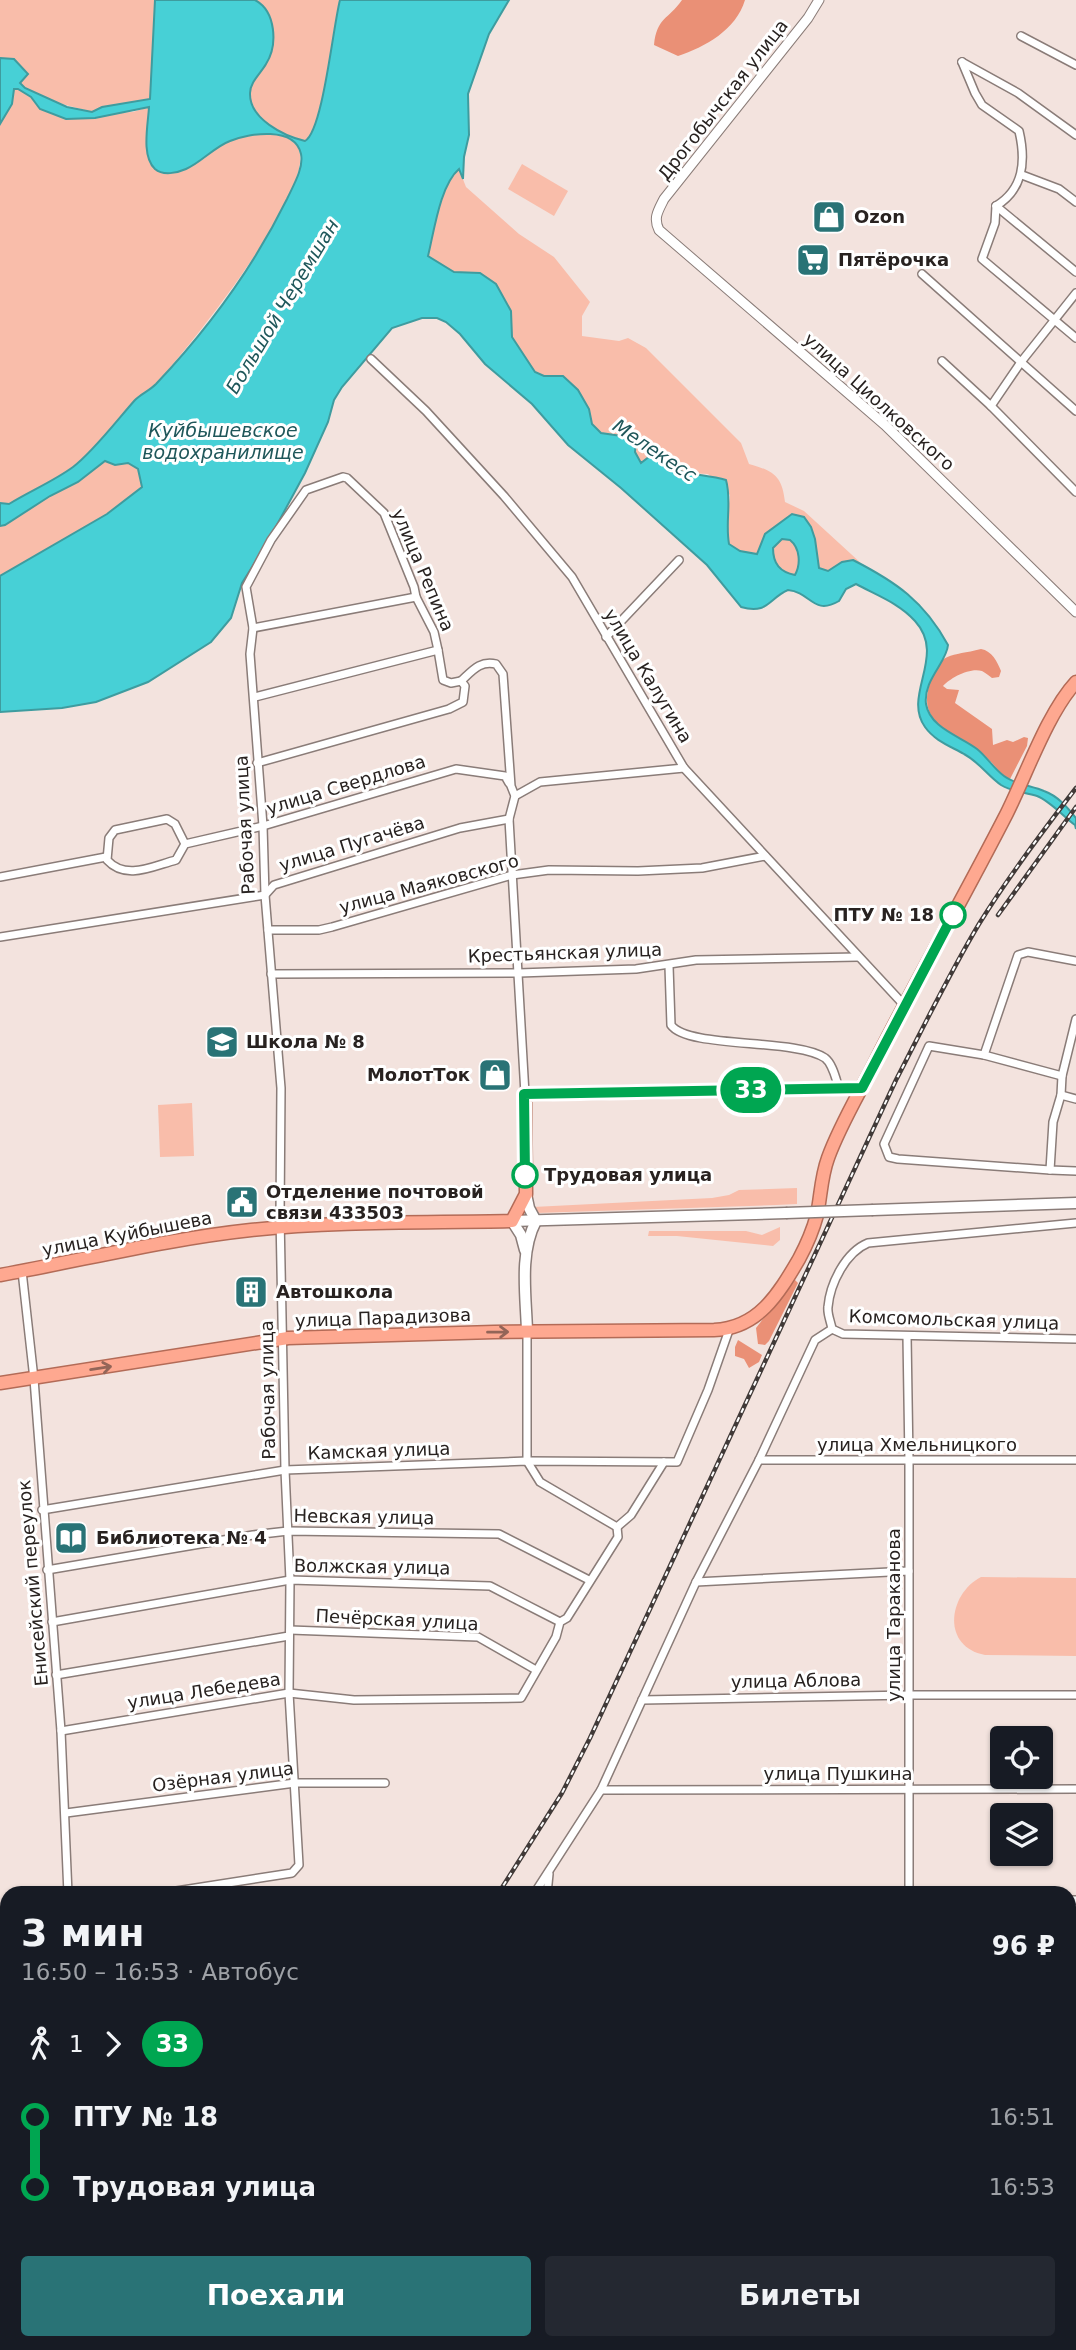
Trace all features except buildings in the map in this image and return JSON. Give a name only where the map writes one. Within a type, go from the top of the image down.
[{"type":"highway","points":[[512,1221],[526,1194],[524,1094],[862,1088],[1072,686]]},
{"type":"highway","name":"улица Парадизова","points":[[0,1384],[283,1339],[327,1335],[729,1329],[757,1318],[799,1258],[817,1215],[820,1182],[828,1157],[862,1088]]},
{"type":"highway","name":"улица Куйбышева","points":[[0,1275],[198,1237],[281,1228],[512,1221]]},
{"type":"main road","points":[[526,1194],[536,1221]]},
{"type":"main road","points":[[512,1221],[1076,1203]]},
{"type":"main road","points":[[512,1221],[521,1235],[526,1253]]},
{"type":"main road","points":[[527,1331],[526,1253],[536,1221]]},
{"type":"street","name":"Дрогобычская улица","points":[[655,222],[664,199],[820,0]]},
{"type":"street","points":[[1021,36],[1076,65]]},
{"type":"street","points":[[996,206],[1015,190],[1022,175],[1023,149],[1019,131],[982,105],[962,62],[1018,93],[1076,135]]},
{"type":"street","points":[[1022,175],[1059,190],[1076,202]]},
{"type":"street","points":[[996,206],[995,223],[982,259],[1076,338]]},
{"type":"street","points":[[996,206],[1076,272]]},
{"type":"street","name":"улица Циолковского","points":[[655,222],[659,230],[885,425],[1076,612]]},
{"type":"street","points":[[922,274],[1076,411]]},
{"type":"street","points":[[991,406],[1021,362],[1076,293]]},
{"type":"street","name":"улица Калугина","points":[[371,359],[426,411],[504,496],[572,577],[684,768],[904,1005]]},
{"type":"street","points":[[942,361],[1076,492]]},
{"type":"street","name":"улица Репина","points":[[246,587],[271,540],[306,490],[347,478],[384,513],[416,597],[434,632],[443,680],[451,684],[461,681]]},
{"type":"street","points":[[606,638],[679,560]]},
{"type":"street","name":"Рабочая улица","points":[[206,1886],[292,1872],[299,1865],[289,1693],[290,1580],[285,1470],[281,1088],[265,895],[255,697],[250,654],[253,628],[246,587]]},
{"type":"street","points":[[253,628],[416,597]]},
{"type":"street","points":[[255,697],[438,650]]},
{"type":"street","points":[[257,763],[439,713],[463,702],[465,686],[461,681],[478,665],[487,662],[496,664],[503,674],[511,786],[515,796],[509,819],[524,1094]]},
{"type":"street","points":[[1072,686],[1076,671]]},
{"type":"street","points":[[515,796],[540,782],[684,768]]},
{"type":"street","name":"улица Свердлова","points":[[106,857],[114,867],[129,872],[176,860],[185,844],[263,826],[456,769],[505,776],[511,786]]},
{"type":"street","points":[[0,877],[106,857],[109,838],[115,830],[167,819],[175,824],[185,844]]},
{"type":"street","name":"улица Пугачёва","points":[[0,937],[265,895],[274,885],[460,828],[509,819]]},
{"type":"street","name":"улица Маяковского","points":[[268,930],[319,930],[512,875],[550,870],[638,871],[702,868],[765,856]]},
{"type":"street","points":[[984,1055],[1018,955],[1028,952],[1076,961]]},
{"type":"street","name":"Крестьянская улица","points":[[271,974],[636,970],[696,960],[858,957]]},
{"type":"street","points":[[669,966],[671,1026],[676,1032],[799,1050],[825,1058],[839,1089]]},
{"type":"street","points":[[1050,1170],[1053,1122],[1076,1021]]},
{"type":"street","points":[[1062,1076],[984,1055],[929,1046],[888,1133],[884,1144],[885,1152],[888,1157],[898,1159],[1076,1171]]},
{"type":"street","points":[[1061,1095],[1076,1099]]},
{"type":"street","points":[[539,1886],[601,1790],[696,1582],[759,1460],[815,1340],[832,1329],[827,1310],[831,1293],[842,1269],[859,1246],[868,1242],[1076,1223]]},
{"type":"street","name":"Енисейский переулок","points":[[22,1271],[34,1379],[61,1731],[68,1886]]},
{"type":"street","name":"Камская улица","points":[[42,1510],[285,1470],[527,1461],[677,1462],[708,1390],[729,1329]]},
{"type":"street","name":"Комсомольская улица","points":[[832,1329],[843,1334],[1076,1339]]},
{"type":"street","points":[[527,1331],[527,1461],[540,1482],[617,1527]]},
{"type":"street","name":"улица Тараканова","points":[[907,1336],[909,1886]]},
{"type":"street","name":"улица Хмельницкого","points":[[759,1460],[1076,1460]]},
{"type":"street","points":[[617,1527],[631,1515],[664,1462]]},
{"type":"street","points":[[536,1670],[541,1666],[556,1637],[560,1622],[567,1618],[618,1537],[617,1527]]},
{"type":"street","name":"Невская улица","points":[[47,1570],[288,1531],[499,1534],[589,1580]]},
{"type":"street","points":[[696,1582],[909,1571]]},
{"type":"street","name":"Волжская улица","points":[[52,1622],[290,1580],[490,1586],[560,1622]]},
{"type":"street","name":"Печёрская улица","points":[[56,1675],[290,1633],[478,1637],[536,1670]]},
{"type":"street","name":"улица Лебедева","points":[[61,1731],[289,1693],[354,1700],[521,1698],[536,1670]]},
{"type":"street","name":"улица Аблова","points":[[642,1700],[1076,1695]]},
{"type":"street","name":"Озёрная улица","points":[[66,1813],[295,1783],[385,1783]]},
{"type":"street","name":"улица Пушкина","points":[[601,1790],[1076,1789]]},
{"type":"street","points":[[546,1886],[550,1868]]},
{"type":"shaded area","points":[[0,0],[155,0],[150,99],[102,107],[92,112],[51,101],[25,88],[20,83],[28,73],[14,59],[0,58]]},
{"type":"shaded area","points":[[255,0],[340,0],[320,110],[308,140],[290,137],[270,126],[262,119],[251,101],[251,88],[270,56],[273,38],[271,20],[262,5]]},
{"type":"shaded area","points":[[682,0],[745,0],[741,11],[727,29],[699,48],[678,56],[654,45],[660,24]]},
{"type":"shaded area","points":[[14,89],[26,93],[40,109],[95,118],[149,107],[148,158],[196,163],[226,143],[246,135],[268,133],[279,135],[296,145],[300,164],[291,192],[272,228],[220,305],[170,368],[155,385],[134,401],[73,467],[9,504],[0,503],[0,124],[12,104]]},
{"type":"shaded area","points":[[522,164],[568,191],[554,216],[508,189]]},
{"type":"shaded area","points":[[459,169],[466,187],[519,234],[554,257],[590,302],[582,316],[582,336],[619,341],[628,338],[646,348],[741,443],[749,464],[771,472],[779,480],[785,502],[804,511],[863,565],[849,561],[828,571],[819,568],[815,539],[804,517],[757,554],[740,551],[729,544],[726,530],[730,495],[708,474],[641,463],[635,452],[636,438],[601,433],[592,424],[589,409],[578,390],[563,376],[544,376],[535,372],[512,336],[511,311],[480,273],[454,272],[428,256],[442,197],[452,176]]},
{"type":"shaded area","points":[[105,461],[115,465],[128,463],[138,469],[142,487],[107,514],[0,576],[0,526],[78,482]]},
{"type":"shaded area","points":[[781,539],[790,540],[798,552],[799,561],[795,575],[781,569],[774,559],[773,548]]},
{"type":"shaded area","points":[[981,649],[996,660],[1001,671],[999,677],[992,678],[977,670],[955,677],[943,686],[959,690],[955,703],[992,729],[993,745],[1007,740],[1013,742],[1028,738],[1027,746],[1010,779],[1004,777],[977,749],[938,724],[928,708],[929,686],[937,666],[948,657]]},
{"type":"shaded area","points":[[192,1103],[194,1156],[160,1157],[158,1105]]},
{"type":"shaded area","points":[[797,1188],[797,1204],[536,1213],[533,1207],[712,1198],[739,1190]]},
{"type":"shaded area","points":[[780,1227],[780,1240],[773,1246],[677,1236],[648,1236],[649,1231],[746,1231],[762,1235]]},
{"type":"shaded area","points":[[794,1279],[798,1283],[769,1341],[765,1345],[758,1344],[756,1328]]},
{"type":"shaded area","points":[[738,1340],[762,1355],[759,1362],[749,1368],[744,1359],[735,1356]]},
{"type":"shaded area","points":[[981,1577],[1076,1578],[1076,1656],[985,1655],[971,1650],[961,1642],[954,1619],[956,1607],[970,1585]]},
{"type":"water","name":"Куйбышевское водохранилище","points":[[155,0],[255,0],[262,5],[271,20],[272,48],[266,64],[252,85],[251,102],[255,111],[269,125],[305,141],[311,133],[322,99],[340,0],[509,0],[489,34],[468,94],[469,135],[463,179],[459,169],[452,176],[442,197],[428,256],[454,272],[480,273],[496,284],[511,311],[512,337],[535,372],[544,376],[563,376],[578,390],[589,409],[592,424],[601,433],[636,438],[635,452],[641,463],[654,453],[669,467],[726,480],[729,544],[740,551],[757,554],[765,534],[792,514],[804,517],[815,539],[819,568],[828,571],[842,562],[853,560],[883,576],[908,594],[929,616],[948,645],[926,695],[926,704],[933,719],[977,749],[1008,779],[1049,793],[1058,799],[1076,818],[1076,829],[1075,825],[1047,802],[1037,796],[1001,785],[974,761],[938,740],[925,727],[919,715],[918,702],[927,648],[924,634],[902,609],[856,584],[846,589],[839,601],[830,605],[818,605],[788,590],[763,607],[741,607],[707,565],[568,445],[532,404],[485,364],[460,334],[437,318],[422,318],[392,328],[342,387],[334,400],[328,422],[305,473],[242,583],[231,618],[211,642],[148,682],[96,702],[62,708],[0,712],[0,576],[107,514],[142,487],[138,469],[128,463],[115,465],[105,461],[78,482],[0,526],[0,503],[9,504],[81,461],[135,400],[156,384],[175,363],[211,319],[260,249],[295,183],[301,165],[301,154],[290,139],[281,135],[259,134],[224,144],[182,170],[162,173],[155,169],[148,156],[146,140],[149,107],[95,118],[66,119],[40,109],[31,97],[18,89],[14,89],[12,104],[0,124],[0,58],[14,59],[28,74],[20,83],[25,88],[67,107],[92,112],[102,107],[150,99]],"holes":[[[782,539],[790,540],[796,547],[798,556],[795,575],[778,566],[773,554],[773,548]]]},
{"type":"railway","points":[[503,1886],[562,1793],[590,1738],[896,1080],[936,1001],[990,906],[1076,788]]},
{"type":"railway","points":[[998,915],[1076,807]]},
{"type":"bus line","name":"33","points":[[525,1175],[524,1094],[862,1088],[953,915]]},
{"type":"place","name":"Ozon","points":[[829,217]]},
{"type":"place","name":"Пятёрочка","points":[[813,260]]},
{"type":"place","name":"ПТУ № 18","points":[[953,915]]},
{"type":"place","name":"Школа № 8","points":[[222,1042]]},
{"type":"place","name":"МолотТок","points":[[495,1075]]},
{"type":"place","name":"Трудовая улица","points":[[525,1175]]},
{"type":"place","name":"Отделение почтовой связи 433503","points":[[242,1202]]},
{"type":"place","name":"Автошкола","points":[[251,1292]]},
{"type":"place","name":"Библиотека № 4","points":[[71,1538]]},
{"type":"water label","name":"Большой Черемшан","points":[[282,306]]},
{"type":"water label","name":"Мелекесс","points":[[655,450]]}]
